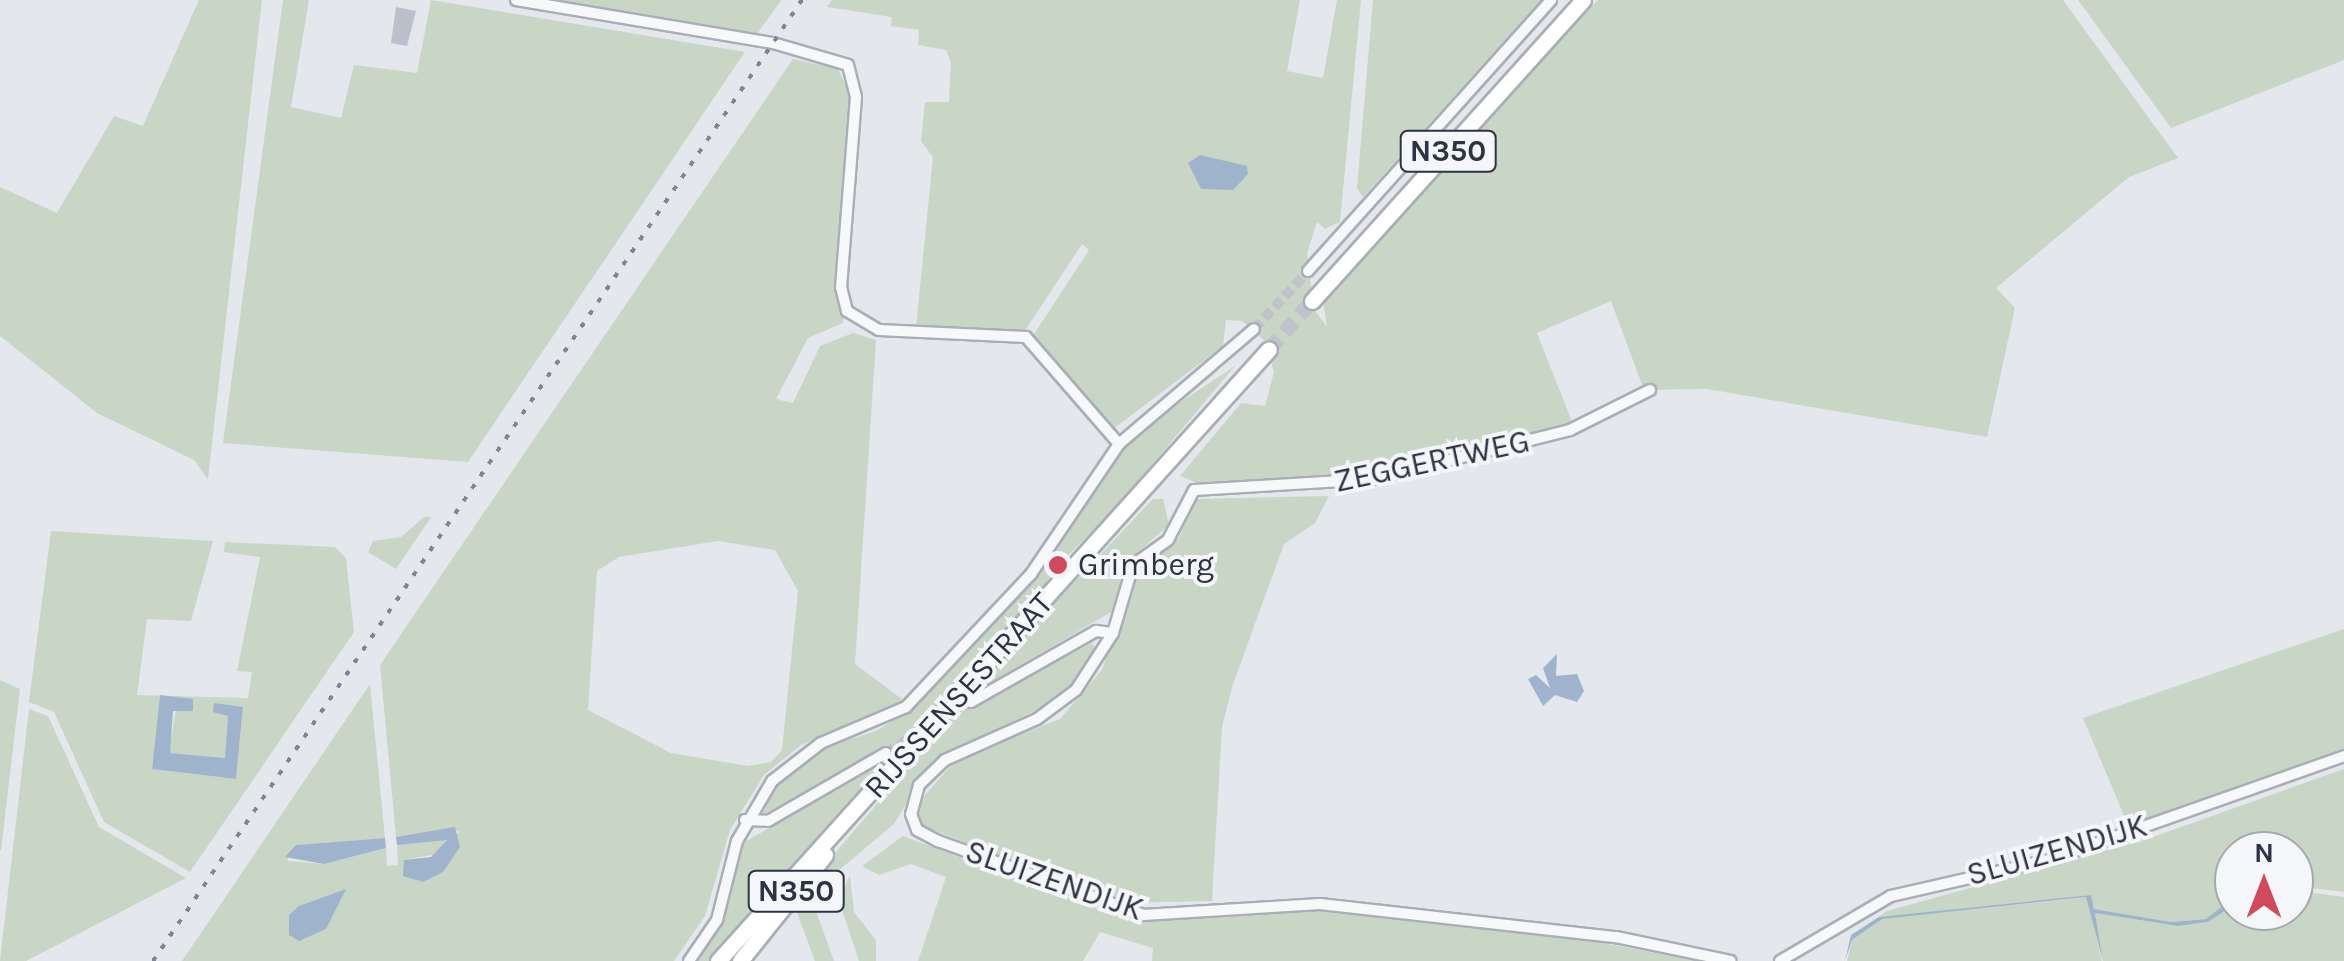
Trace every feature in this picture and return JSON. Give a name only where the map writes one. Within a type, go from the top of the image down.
[{"type":"main road","name":"N350","points":[[1312,301],[1583,0]]},
{"type":"main road","name":"RIJSSENSESTRAAT","points":[[718,961],[849,820],[1269,349]]},
{"type":"main road","name":"RIJSSENSESTRAAT","points":[[740,961],[849,820]]},
{"type":"street","points":[[516,0],[773,43],[848,65],[856,97],[841,287],[846,311],[879,330],[1026,337],[1119,444]]},
{"type":"street","points":[[1308,271],[1551,0]]},
{"type":"street","name":"RIJSSENSESTRAAT","points":[[688,961],[717,920],[746,820],[796,758],[891,718],[918,696],[1030,574],[1119,444],[1254,329]]},
{"type":"street","name":"ZEGGERTWEG","points":[[1113,633],[1133,565],[1168,540],[1198,489],[1374,479],[1570,430],[1650,390]]},
{"type":"street","points":[[971,702],[1096,632],[1113,633]]},
{"type":"street","name":"SLUIZENDIJK","points":[[1113,633],[1067,698],[958,750],[928,776],[912,800],[917,830],[1143,915],[1320,904],[1616,937],[1731,961]]},
{"type":"street","points":[[746,820],[768,822],[886,753]]},
{"type":"street","name":"SLUIZENDIJK","points":[[1780,961],[1891,896],[2052,859],[2344,756]]},
{"type":"green space","points":[[199,0],[262,0],[208,479],[194,460],[97,413],[0,336],[0,187],[57,213],[114,116],[143,126]]},
{"type":"green space","points":[[283,0],[309,0],[291,107],[341,118],[354,65],[417,73],[431,0],[745,52],[468,462],[223,443]]},
{"type":"green space","points":[[518,0],[781,0],[751,43]]},
{"type":"green space","points":[[832,0],[1300,0],[1287,71],[1323,78],[1337,0],[1361,0],[1340,222],[1325,229],[1317,222],[1307,254],[1314,309],[1327,327],[1322,294],[1598,0],[2063,0],[2178,158],[2129,177],[1996,288],[2015,308],[1987,437],[1707,389],[1644,390],[1611,301],[1537,333],[1574,427],[1321,483],[1197,483],[1180,476],[1241,403],[1265,406],[1274,372],[1265,341],[1242,321],[1226,320],[1223,346],[1113,429],[1029,342],[1089,250],[1082,244],[1020,338],[915,338],[933,157],[921,141],[925,102],[949,102],[951,63],[946,50],[918,45],[919,30],[891,26],[892,17],[827,7]]},
{"type":"green space","points":[[1373,0],[1541,0],[1363,197],[1357,188]]},
{"type":"green space","points":[[2078,0],[2344,0],[2344,60],[2171,128]]},
{"type":"green space","points":[[793,59],[838,69],[850,94],[843,323],[808,338],[776,399],[793,403],[820,346],[853,333],[876,340],[855,664],[903,700],[801,745],[764,775],[730,830],[705,916],[674,961],[182,961],[370,684],[385,838],[296,845],[287,861],[324,864],[386,848],[387,866],[398,865],[397,845],[447,838],[437,854],[404,860],[423,882],[459,831],[396,837],[380,665]],"holes":[[[718,541],[775,550],[798,591],[782,750],[771,762],[748,766],[671,753],[588,710],[597,571],[619,557]]]},
{"type":"green space","points":[[1235,366],[1113,511],[1059,564],[1050,558],[1109,465],[1152,421]]},
{"type":"green space","points":[[1329,496],[1315,523],[1284,544],[1233,684],[1222,727],[1212,901],[1120,903],[918,824],[916,805],[957,759],[1060,719],[1102,670],[1136,571],[1179,538],[1196,499]]},
{"type":"green space","points":[[1153,499],[1163,499],[1169,525],[1128,561],[1111,612],[981,688],[966,709],[1092,643],[1097,651],[1077,680],[1051,703],[933,760],[894,824],[819,887],[814,906],[834,961],[815,961],[793,902],[996,665]]},
{"type":"green space","points":[[424,517],[431,517],[396,569],[368,552],[373,541],[401,537]]},
{"type":"green space","points":[[51,531],[213,541],[191,621],[147,619],[137,695],[160,696],[152,769],[236,779],[243,708],[214,704],[228,715],[226,758],[169,753],[176,708],[161,696],[248,698],[252,672],[237,671],[260,557],[224,552],[225,542],[335,547],[346,558],[354,632],[190,872],[104,822],[54,712],[29,702]]},
{"type":"green space","points":[[1049,560],[1057,566],[1038,595],[713,961],[694,961],[728,907],[741,844],[870,771],[889,745],[762,815],[777,786],[821,748],[876,731],[918,705]]},
{"type":"green space","points":[[2344,629],[2344,750],[2128,825],[2083,718]]},
{"type":"green space","points":[[0,680],[20,689],[1,850],[0,850]]},
{"type":"green space","points":[[29,709],[48,716],[99,827],[186,878],[26,961],[0,961]]},
{"type":"green space","points":[[2344,769],[2344,892],[2314,888],[2314,831],[2214,831],[2214,914],[2206,919],[2171,922],[2094,909],[2090,895],[1868,924],[1887,911],[2147,839]]},
{"type":"green space","points":[[903,836],[1130,921],[1307,910],[1582,939],[1696,961],[1152,961],[1153,948],[1100,932],[1083,961],[918,961],[946,877],[911,864],[879,875],[862,866]]},
{"type":"green space","points":[[850,875],[854,912],[876,940],[876,961],[859,961],[839,901]]},
{"type":"green space","points":[[2314,893],[2344,897],[2344,961],[2103,961],[2095,913],[2178,926],[2214,918],[2214,931],[2314,931]]},
{"type":"green space","points":[[2087,897],[2102,961],[1847,961],[1852,940],[1882,919]]},
{"type":"water","points":[[1200,155],[1247,166],[1248,174],[1233,190],[1201,189],[1188,163]]},
{"type":"water","points":[[1557,654],[1556,676],[1577,674],[1584,691],[1577,702],[1555,695],[1543,706],[1528,679],[1536,675],[1550,688],[1543,668]]},
{"type":"water","points":[[160,695],[193,699],[193,711],[173,711],[170,753],[225,758],[228,716],[213,712],[214,703],[243,707],[236,779],[152,769]]},
{"type":"water","points":[[455,827],[460,847],[443,872],[423,882],[403,876],[404,860],[431,857],[447,840],[397,845],[396,837]]},
{"type":"water","points":[[385,838],[386,848],[324,864],[285,857],[296,845]]},
{"type":"water","points":[[346,889],[326,929],[299,941],[289,935],[289,915],[299,906]]},
{"type":"water","points":[[2091,895],[2094,909],[2171,922],[2206,919],[2214,913],[2208,922],[2178,926],[2095,913],[2103,961],[2086,897],[1882,919],[1852,940],[1845,961],[1851,935],[1879,917]]},
{"type":"building","points":[[396,7],[416,11],[407,46],[391,43]]},
{"type":"tunnel","points":[[1254,329],[1308,271]]},
{"type":"tunnel","points":[[1269,349],[1312,301]]},
{"type":"tunnel","points":[[938,722],[971,702]]},
{"type":"tunnel","points":[[886,753],[915,735]]},
{"type":"railway","points":[[153,961],[802,0]]},
{"type":"place","name":"Grimberg","points":[[1058,565]]}]
